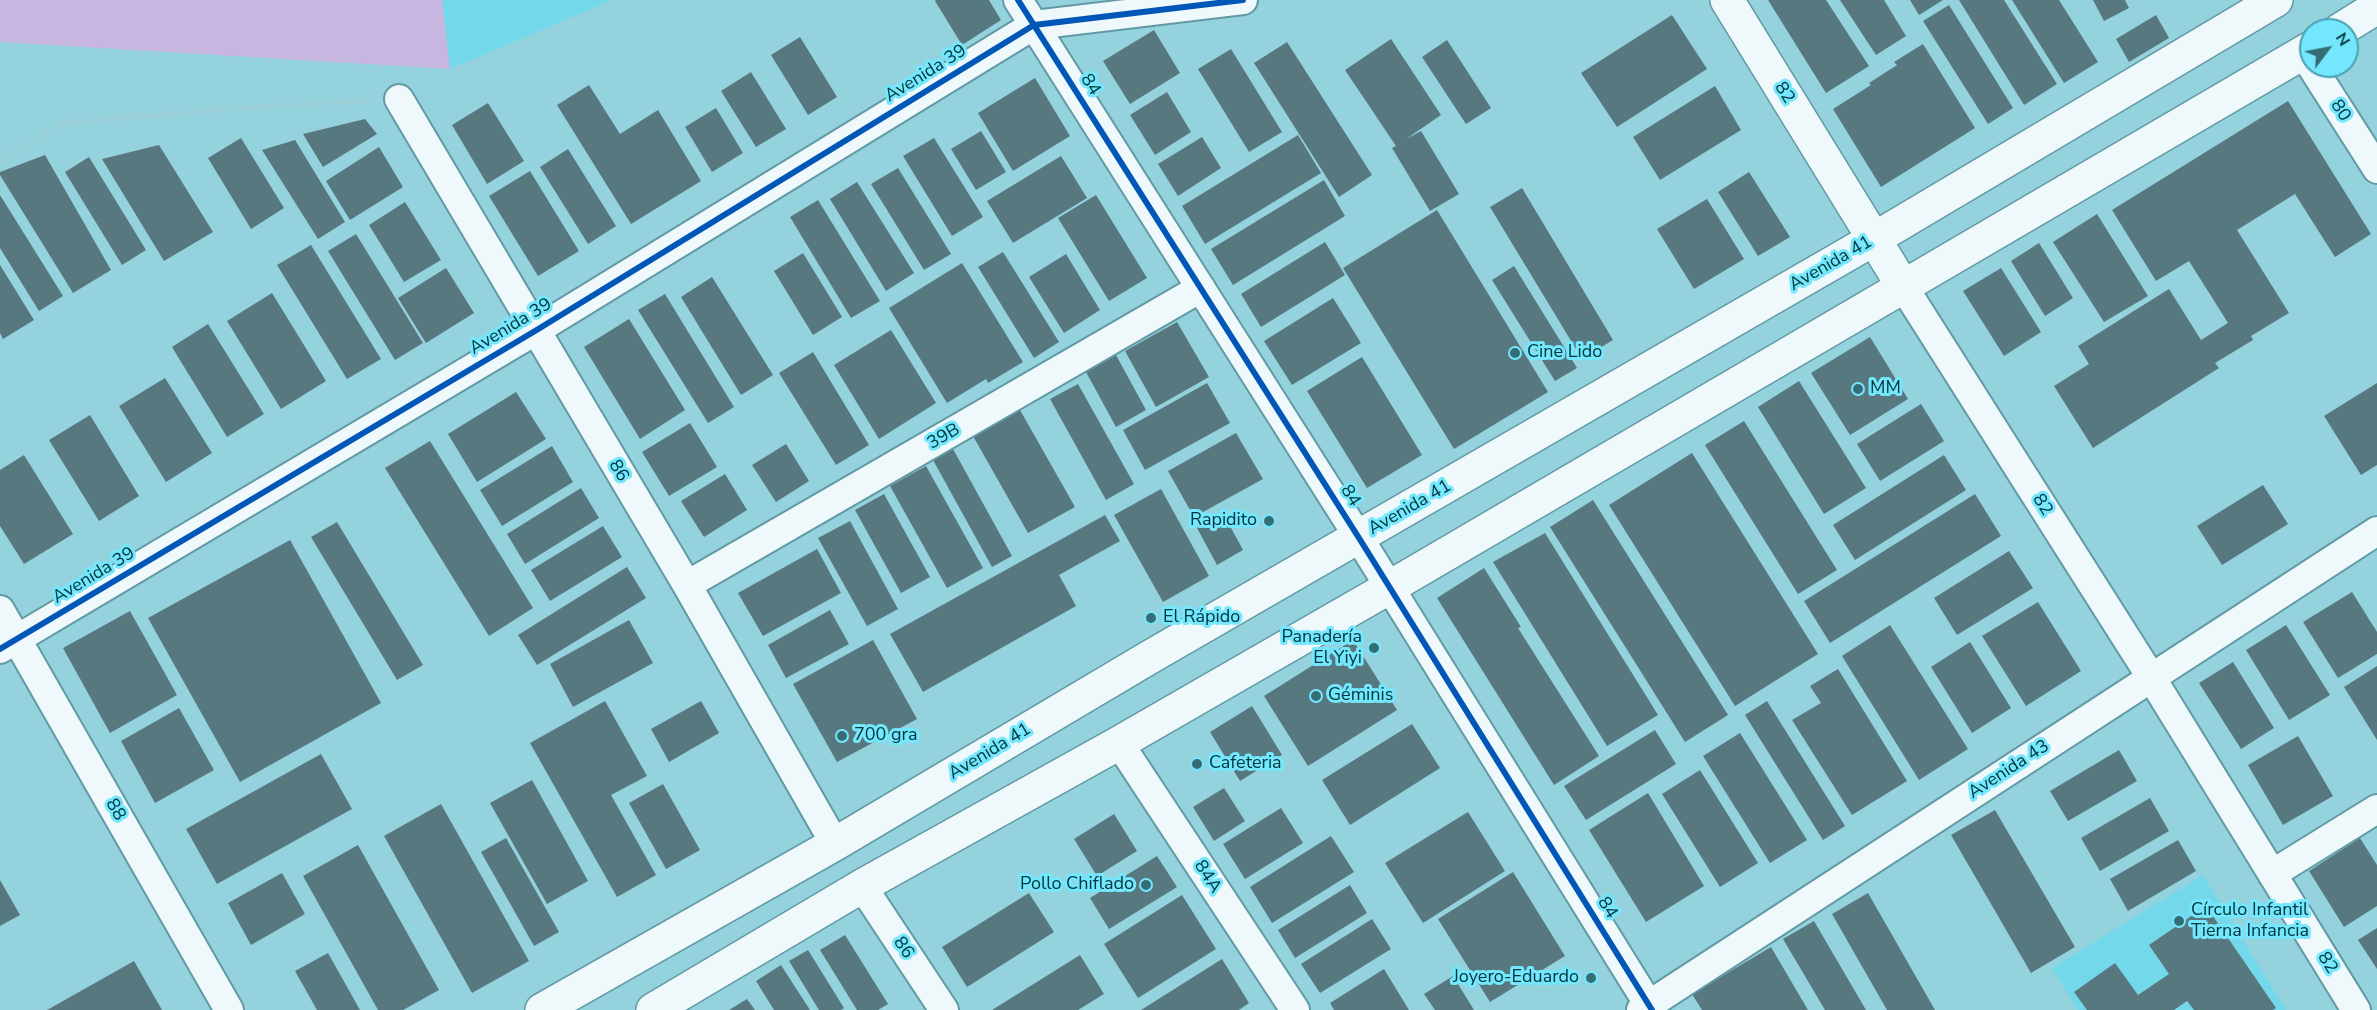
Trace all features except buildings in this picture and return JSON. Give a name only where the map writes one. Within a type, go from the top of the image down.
[{"type":"main road","name":"82","points":[[1727,0],[1903,286]]},
{"type":"main road","name":"Avenida 41","points":[[542,1010],[836,844],[1150,657],[1874,239],[2276,0]]},
{"type":"main road","points":[[2359,18],[2377,7]]},
{"type":"main road","points":[[653,1010],[862,886],[1119,743],[1390,587],[2299,55]]},
{"type":"street","name":"84","points":[[1018,0],[1390,587],[1647,1008]]},
{"type":"street","points":[[1034,25],[1243,0]]},
{"type":"street","name":"Avenida 39","points":[[9,644],[535,331],[1034,25]]},
{"type":"street","name":"80","points":[[2323,78],[2377,169]]},
{"type":"street","name":"86","points":[[399,99],[687,585],[836,844]]},
{"type":"street","name":"82","points":[[1903,286],[2151,677],[2356,1010]]},
{"type":"street","name":"39B","points":[[687,585],[1201,288]]},
{"type":"street","name":"Avenida 43","points":[[1647,1008],[2377,531]]},
{"type":"street","name":"88","points":[[0,610],[9,644],[229,1010]]},
{"type":"street","name":"84A","points":[[1119,743],[1294,1010]]},
{"type":"street","points":[[2272,874],[2377,809]]},
{"type":"street","name":"86","points":[[862,886],[944,1010]]},
{"type":"path","points":[[0,161],[63,123],[239,108],[399,99]]},
{"type":"shaded area","points":[[0,0],[442,0],[450,69],[0,42]]},
{"type":"shaded area","points":[[442,0],[612,0],[450,69]]},
{"type":"shaded area","name":"Círculo Infantil Tierna Infancia","points":[[2203,875],[2286,1010],[2078,1010],[2052,968]]},
{"type":"cycle path","points":[[1018,0],[1359,538],[1652,1010]]},
{"type":"cycle path","points":[[0,649],[535,331],[1034,25],[1243,0]]},
{"type":"place","name":"Cine Lido","points":[[1515,353]]},
{"type":"place","name":"MM","points":[[1858,389]]},
{"type":"place","name":"Rapidito","points":[[1269,521]]},
{"type":"place","name":"El Rápido","points":[[1151,618]]},
{"type":"place","name":"Panadería El Yiyi","points":[[1374,648]]},
{"type":"place","name":"Géminis","points":[[1316,696]]},
{"type":"place","name":"700 gra","points":[[842,736]]},
{"type":"place","name":"Cafeteria","points":[[1197,764]]},
{"type":"place","name":"Pollo Chiflado","points":[[1146,885]]},
{"type":"place","name":"Círculo Infantil Tierna Infancia","points":[[2179,921]]},
{"type":"place","name":"Joyero-Eduardo","points":[[1591,978]]}]
